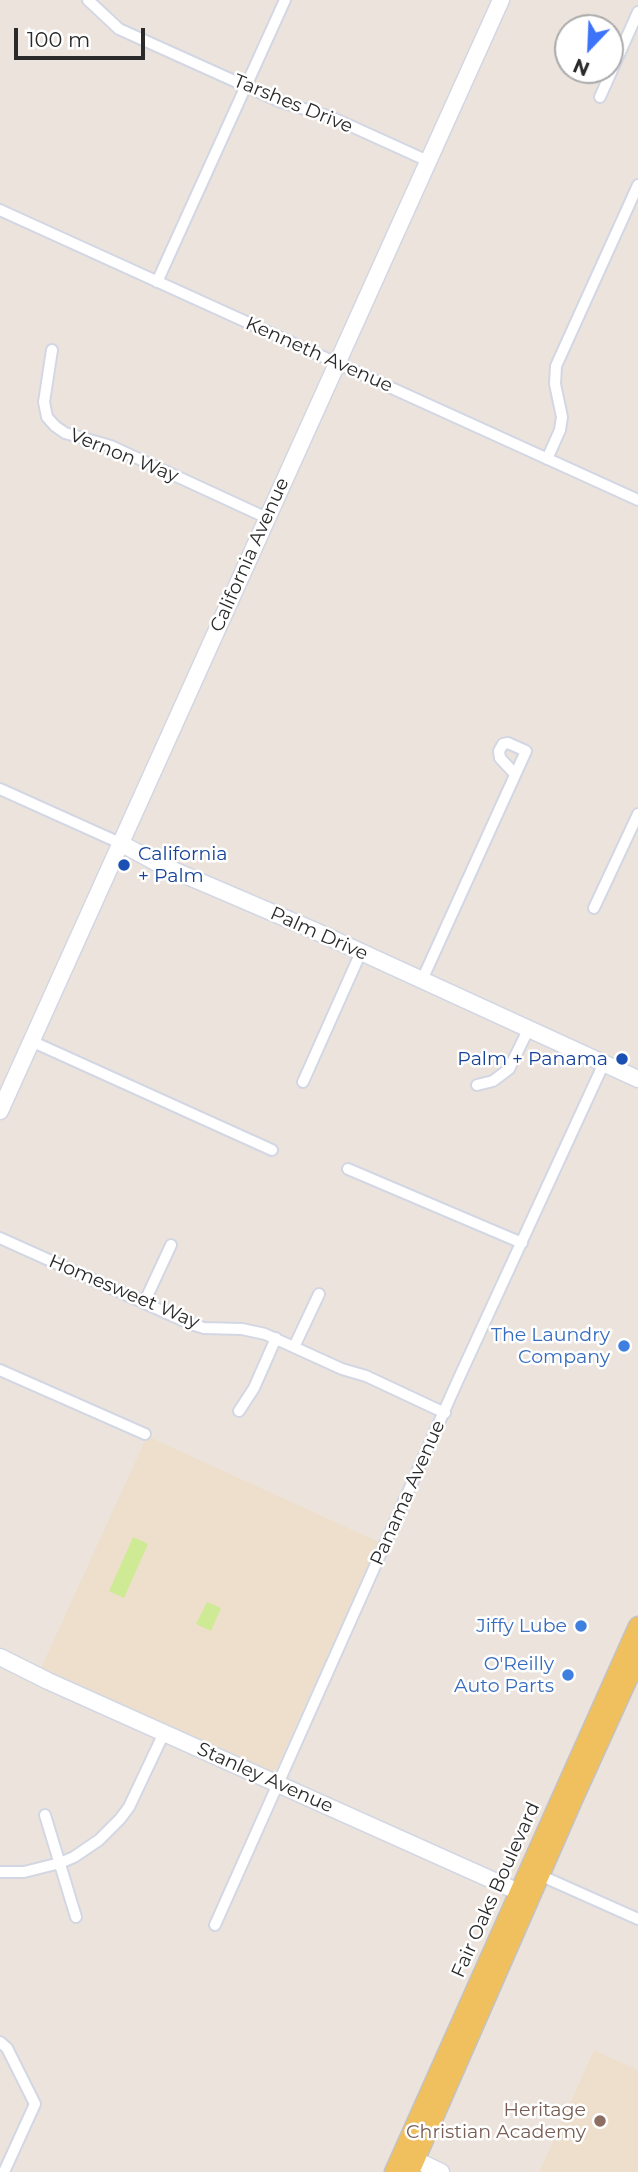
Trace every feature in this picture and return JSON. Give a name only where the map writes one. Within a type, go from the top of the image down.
[{"type":"main road","name":"Fair Oaks Boulevard","points":[[627,1680],[638,1626]]},
{"type":"main road","name":"Fair Oaks Boulevard","points":[[416,2168],[534,1873],[638,1657]]},
{"type":"main road","name":"Fair Oaks Boulevard","points":[[394,2172],[525,1895]]},
{"type":"main road","points":[[416,2168],[410,2162],[411,2154],[446,2073],[444,2063]]},
{"type":"street","name":"Tarshes Drive","points":[[88,0],[119,29],[246,87],[298,109],[331,117],[428,161]]},
{"type":"street","points":[[157,282],[285,0]]},
{"type":"street","name":"California Avenue","points":[[0,1111],[501,0]]},
{"type":"street","points":[[600,97],[638,12]]},
{"type":"street","points":[[547,459],[560,430],[562,417],[555,384],[556,366],[638,186]]},
{"type":"street","name":"Kenneth Avenue","points":[[0,210],[638,500]]},
{"type":"street","name":"Vernon Way","points":[[52,350],[44,402],[47,417],[55,426],[65,433],[111,446],[267,518]]},
{"type":"street","points":[[422,980],[515,774]]},
{"type":"street","name":"Palm Drive","points":[[0,789],[120,843],[159,864],[638,1079]]},
{"type":"street","points":[[594,908],[638,814]]},
{"type":"street","points":[[303,1082],[360,952]]},
{"type":"street","points":[[477,1086],[493,1081],[509,1069],[529,1028]]},
{"type":"street","points":[[31,1041],[272,1150]]},
{"type":"street","name":"Panama Avenue","points":[[215,1925],[604,1063]]},
{"type":"street","points":[[348,1169],[522,1243]]},
{"type":"street","name":"Homesweet Way","points":[[0,1238],[197,1326],[254,1330],[342,1369],[366,1376],[445,1413]]},
{"type":"street","points":[[144,1303],[171,1245]]},
{"type":"street","points":[[295,1347],[319,1294]]},
{"type":"street","points":[[239,1411],[254,1388],[276,1338]]},
{"type":"street","points":[[0,1370],[145,1434]]},
{"type":"street","name":"Stanley Avenue","points":[[0,1657],[277,1785],[525,1895]]},
{"type":"street","points":[[0,1872],[32,1871],[60,1863],[87,1849],[120,1819],[136,1794],[164,1733]]},
{"type":"street","points":[[46,1815],[76,1917]]},
{"type":"street","points":[[534,1873],[638,1919]]},
{"type":"street","points":[[0,2042],[8,2048],[35,2104],[4,2172]]},
{"type":"street","points":[[416,2168],[441,2172]]},
{"type":"shaded area","points":[[147,1436],[379,1542],[274,1771],[266,1771],[40,1670]]},
{"type":"shaded area","name":"Heritage Christian Academy","points":[[594,2050],[638,2070],[638,2172],[539,2172]]},
{"type":"green space","points":[[133,1537],[148,1544],[124,1598],[109,1591]]},
{"type":"green space","points":[[207,1602],[221,1608],[211,1631],[196,1624]]},
{"type":"place","name":"California + Palm","points":[[124,865]]},
{"type":"place","name":"Palm + Panama","points":[[622,1059]]},
{"type":"place","name":"The Laundry Company","points":[[624,1346]]},
{"type":"place","name":"Jiffy Lube","points":[[581,1626]]},
{"type":"place","name":"O'Reilly Auto Parts","points":[[568,1675]]},
{"type":"place","name":"Heritage Christian Academy","points":[[600,2121]]}]
